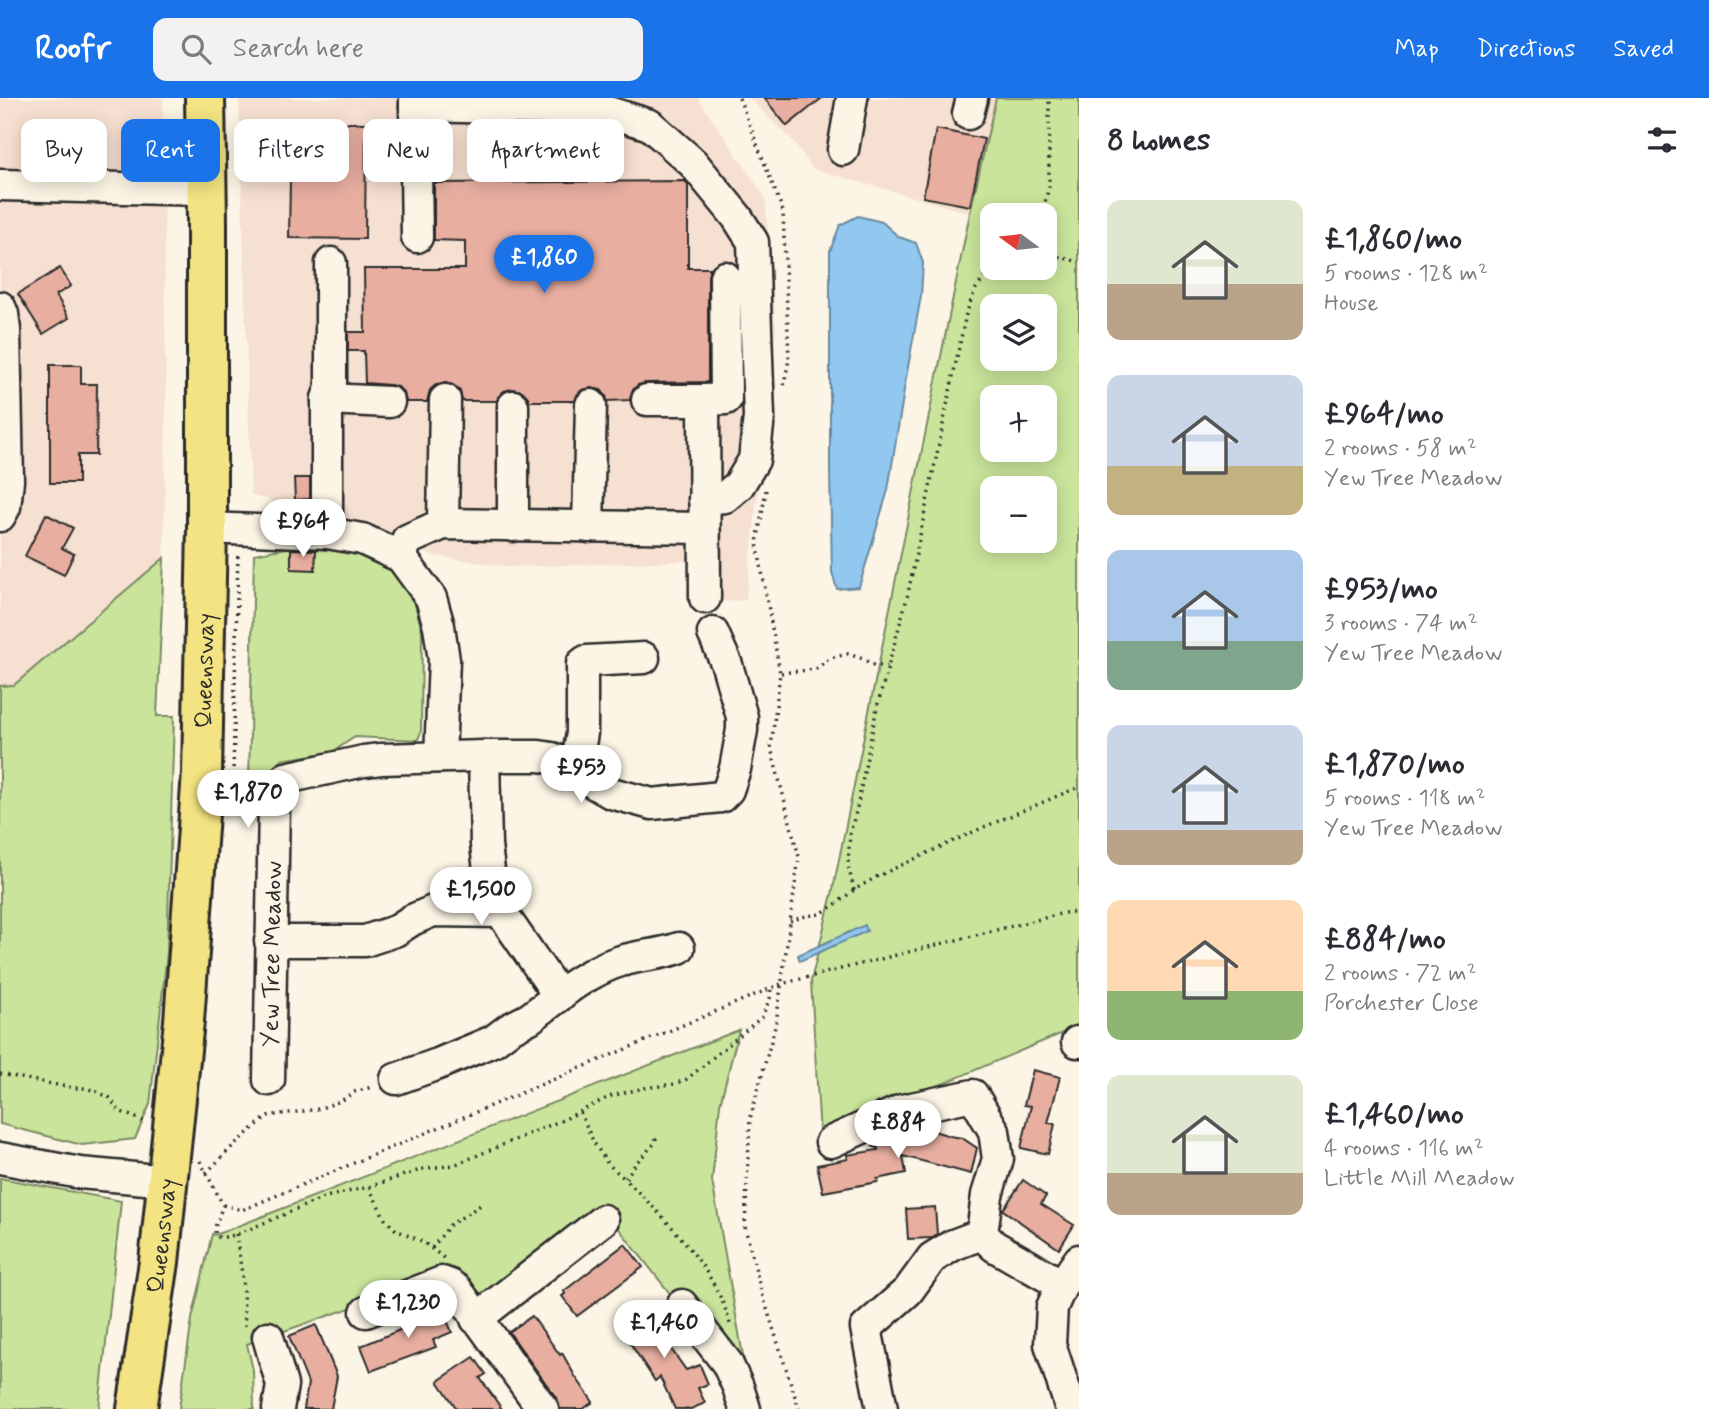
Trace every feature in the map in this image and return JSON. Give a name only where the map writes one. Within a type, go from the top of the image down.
[{"type":"main road","name":"Queensway","points":[[137,1409],[159,1262],[184,1021],[202,773],[207,528],[205,98]]},
{"type":"street","points":[[843,150],[852,98]]},
{"type":"street","points":[[417,237],[415,102],[602,110],[650,125],[693,163],[737,217],[753,242],[759,417],[754,460],[739,485],[725,497],[704,499]]},
{"type":"street","points":[[0,184],[207,190]]},
{"type":"street","points":[[327,533],[331,263]]},
{"type":"street","points":[[647,400],[726,399],[725,277]]},
{"type":"street","points":[[0,307],[5,330],[8,481],[5,507],[0,516]]},
{"type":"street","points":[[327,399],[388,402]]},
{"type":"street","points":[[443,524],[446,400]]},
{"type":"street","points":[[704,400],[705,598]]},
{"type":"street","points":[[588,527],[591,405]]},
{"type":"street","points":[[513,407],[513,526]]},
{"type":"street","points":[[401,557],[407,540],[443,524],[704,528]]},
{"type":"street","points":[[207,528],[327,533],[362,539],[401,557],[431,598],[439,626],[444,660],[440,757]]},
{"type":"street","name":"Yew Tree Meadow","points":[[269,1080],[274,804],[275,795],[286,778],[365,761],[539,756],[552,758],[611,793],[652,804],[721,797],[728,790],[735,769],[742,717],[727,665],[713,633]]},
{"type":"street","points":[[570,768],[579,751],[582,733],[582,664],[586,661],[644,658]]},
{"type":"street","points":[[484,756],[486,845],[492,896],[559,996]]},
{"type":"street","points":[[270,941],[365,941],[395,931],[412,919],[433,911],[501,912]]},
{"type":"street","points":[[396,1079],[493,1041],[589,976],[622,960],[679,948]]},
{"type":"street","points":[[831,1142],[902,1110],[973,1095],[994,1131],[998,1158],[987,1195],[982,1234]]},
{"type":"street","points":[[0,1158],[80,1173],[167,1181]]},
{"type":"street","points":[[476,1319],[603,1220]]},
{"type":"street","points":[[982,1234],[994,1246],[1062,1284]]},
{"type":"street","points":[[882,1409],[866,1328],[908,1291],[932,1258],[953,1245],[982,1234]]},
{"type":"street","points":[[1071,1409],[1049,1344],[1052,1307],[1062,1284],[1079,1260]]},
{"type":"street","points":[[366,1312],[442,1282],[450,1285],[457,1290],[542,1409]]},
{"type":"street","points":[[682,1306],[727,1363],[742,1398]]},
{"type":"street","points":[[268,1337],[282,1385],[278,1409]]},
{"type":"path","points":[[739,98],[783,211],[789,359],[782,398]]},
{"type":"path","points":[[1045,203],[1049,186],[1049,98]]},
{"type":"path","points":[[1057,256],[1079,262]]},
{"type":"path","points":[[854,890],[848,865],[850,833],[877,707],[907,598],[966,314],[975,290],[982,280]]},
{"type":"path","points":[[766,491],[757,543],[780,673],[771,748],[799,857],[776,1023],[750,1119],[745,1227],[760,1287],[799,1409]]},
{"type":"path","points":[[780,673],[816,669],[830,658],[848,654],[873,665],[887,667]]},
{"type":"path","points":[[790,921],[820,914],[878,876],[1079,787]]},
{"type":"path","points":[[200,1161],[223,1205],[242,1210],[781,984],[1064,913],[1079,912]]},
{"type":"path","points":[[223,1205],[215,1227],[215,1235],[220,1238],[235,1235],[326,1198],[423,1169],[454,1165],[580,1112],[611,1096],[644,1087],[675,1084],[687,1079],[762,1017],[771,988]]},
{"type":"path","points":[[0,1074],[73,1088],[87,1088],[109,1097],[119,1111],[143,1122],[173,1126]]},
{"type":"path","points":[[206,1173],[268,1116],[318,1109],[341,1101],[355,1092]]},
{"type":"path","points":[[580,1112],[594,1143],[608,1164],[655,1208],[683,1240],[714,1284],[730,1327]]},
{"type":"path","points":[[625,1179],[655,1143],[656,1138]]},
{"type":"path","points":[[369,1186],[385,1219],[396,1230],[423,1242],[445,1259],[458,1275],[457,1290]]},
{"type":"path","points":[[432,1248],[450,1225],[482,1204]]},
{"type":"shaded area","points":[[0,98],[163,98],[163,119],[121,119],[121,182],[164,182],[164,558],[157,716],[0,720]]},
{"type":"shaded area","points":[[239,98],[698,98],[765,197],[776,328],[746,600],[694,603],[687,561],[508,567],[430,555],[370,522],[308,512],[251,495],[242,182],[349,182],[349,119],[240,119]]},
{"type":"shaded area","points":[[749,98],[996,98],[970,213],[813,169],[795,143]]},
{"type":"green space","points":[[996,98],[1079,98],[1079,1026],[820,1136],[811,981],[832,894],[970,213]]},
{"type":"green space","points":[[291,547],[374,554],[409,582],[422,631],[421,731],[418,740],[355,737],[332,752],[281,760],[264,782],[249,780],[254,554]]},
{"type":"green space","points":[[164,558],[157,716],[174,716],[167,953],[150,1104],[135,1139],[82,1145],[0,1124],[0,686],[14,685]]},
{"type":"green space","points":[[739,1030],[720,1104],[712,1181],[750,1395],[616,1225],[484,1295],[450,1273],[247,1344],[253,1370],[254,1409],[179,1409],[192,1319],[212,1234]]},
{"type":"green space","points":[[0,1178],[121,1201],[99,1409],[0,1409]]},
{"type":"water","points":[[858,216],[882,222],[899,237],[916,243],[923,263],[921,296],[888,490],[859,587],[837,589],[832,572],[830,251],[840,225]]},
{"type":"water","points":[[865,925],[867,931],[800,961],[798,955]]},
{"type":"building","points":[[764,98],[822,98],[787,126]]},
{"type":"building","points":[[349,123],[363,123],[365,239],[289,238],[290,182],[349,182]]},
{"type":"building","points":[[936,129],[984,139],[970,206],[923,197]]},
{"type":"building","points":[[685,181],[688,184],[688,268],[710,268],[708,382],[646,383],[638,385],[632,391],[630,400],[607,401],[601,390],[591,388],[582,390],[575,401],[529,401],[522,391],[512,389],[504,391],[497,401],[462,401],[460,391],[445,383],[437,384],[430,390],[427,402],[406,402],[404,393],[398,387],[365,383],[364,351],[348,351],[348,332],[365,332],[364,269],[465,269],[465,241],[434,240],[434,183]]},
{"type":"building","points":[[60,268],[71,286],[56,295],[69,318],[43,334],[18,294]]},
{"type":"building","points":[[50,365],[81,365],[81,384],[97,384],[96,455],[78,455],[78,483],[50,483]]},
{"type":"building","points":[[294,478],[310,478],[310,499],[295,500]]},
{"type":"building","points":[[46,514],[73,528],[62,548],[74,554],[64,575],[25,556]]},
{"type":"building","points":[[291,549],[316,550],[315,570],[291,569]]},
{"type":"building","points":[[1033,1070],[1060,1077],[1048,1123],[1055,1124],[1048,1154],[1021,1148],[1031,1106],[1024,1105]]},
{"type":"building","points":[[921,1127],[962,1138],[977,1148],[971,1174],[903,1156],[906,1173],[877,1179],[878,1182],[823,1192],[817,1165],[848,1159],[847,1155],[878,1150],[872,1146],[917,1138]]},
{"type":"building","points":[[1023,1180],[1046,1196],[1041,1204],[1074,1225],[1059,1249],[1003,1210]]},
{"type":"building","points":[[935,1207],[937,1234],[931,1238],[908,1239],[906,1209]]},
{"type":"building","points":[[625,1244],[643,1267],[577,1316],[562,1296],[564,1291]]},
{"type":"building","points":[[440,1304],[452,1332],[433,1340],[436,1347],[371,1371],[361,1346],[428,1316],[426,1310]]},
{"type":"building","points":[[647,1307],[654,1319],[660,1315],[672,1334],[664,1339],[686,1370],[700,1365],[708,1384],[698,1388],[705,1403],[691,1409],[675,1409],[660,1377],[655,1381],[619,1326]]},
{"type":"building","points":[[532,1316],[560,1355],[562,1353],[593,1402],[583,1409],[560,1409],[557,1399],[509,1332]]},
{"type":"building","points":[[316,1325],[337,1376],[331,1409],[304,1409],[308,1383],[289,1336]]},
{"type":"building","points":[[474,1357],[486,1374],[480,1378],[502,1409],[457,1409],[438,1381]]}]
